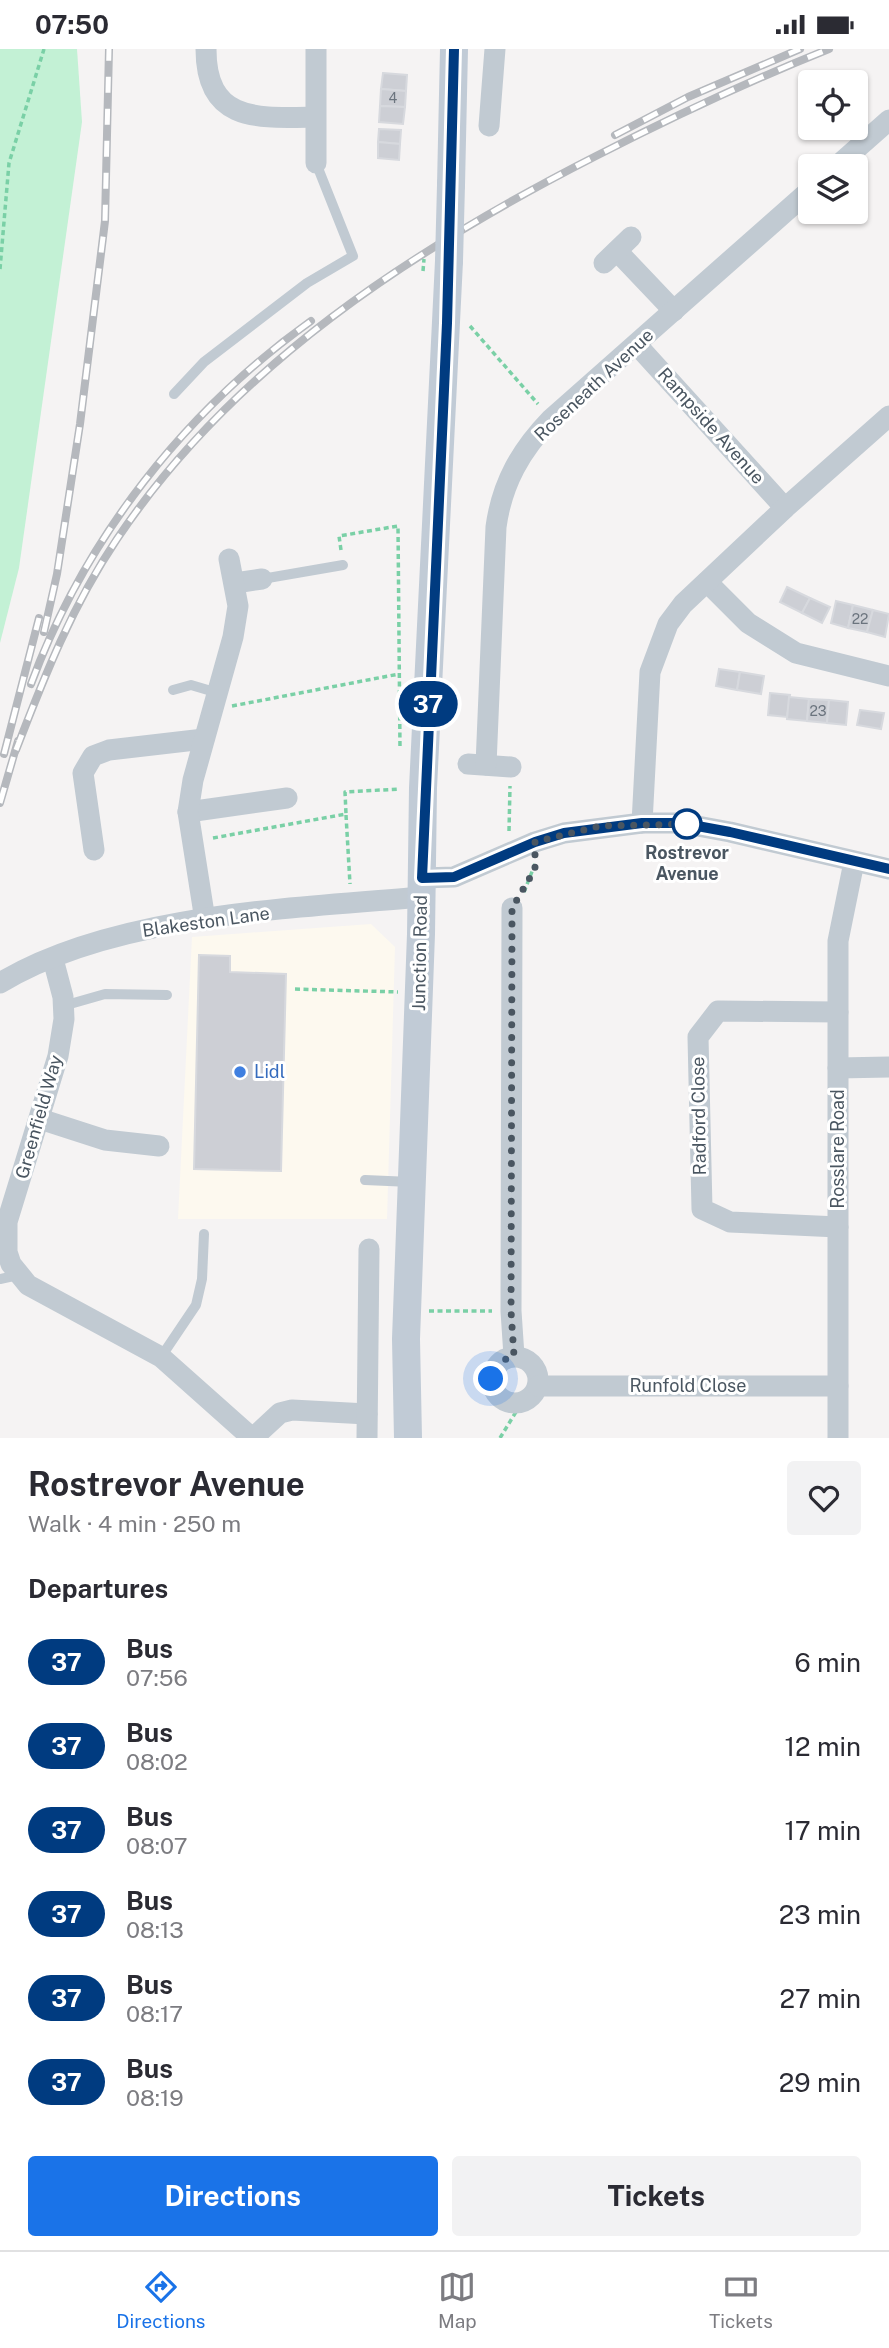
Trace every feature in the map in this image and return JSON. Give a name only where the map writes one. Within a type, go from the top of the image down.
[{"type":"main road","name":"Junction Road","points":[[408,1438],[406,1339],[414,1182],[422,888],[408,785],[449,261],[454,49]]},
{"type":"street","points":[[206,49],[206,72],[215,94],[233,110],[259,117],[315,117]]},
{"type":"street","points":[[316,49],[316,163]]},
{"type":"street","points":[[489,126],[495,49]]},
{"type":"street","points":[[851,154],[889,120]]},
{"type":"street","name":"Roseneath Avenue","points":[[511,767],[477,765],[498,508],[519,457],[551,419],[798,201]]},
{"type":"street","points":[[617,250],[674,311]]},
{"type":"street","name":"Rampside Avenue","points":[[637,345],[785,507]]},
{"type":"street","points":[[642,823],[650,672],[668,625],[683,604],[785,507],[889,416]]},
{"type":"street","points":[[205,920],[188,812],[204,739],[235,627],[238,605],[229,559]]},
{"type":"street","points":[[234,583],[262,579]]},
{"type":"street","points":[[706,582],[748,623],[796,653],[889,676]]},
{"type":"street","points":[[94,850],[83,773],[93,756],[108,750],[204,739]]},
{"type":"street","points":[[188,812],[287,798]]},
{"type":"street","name":"Blakeston Lane","points":[[0,983],[93,942],[163,925],[352,904],[422,888],[535,842],[600,826],[681,823],[718,829],[889,869]]},
{"type":"street","name":"Rosslare Road","points":[[838,1438],[838,941],[854,862]]},
{"type":"street","points":[[512,908],[511,1311],[514,1356]]},
{"type":"street","name":"Greenfield Way","points":[[53,959],[64,1006],[58,1056],[7,1222],[9,1277],[161,1357],[253,1438]]},
{"type":"street","name":"Radford Close","points":[[838,1013],[718,1010],[698,1037],[702,1209],[730,1222],[838,1227]]},
{"type":"street","points":[[838,1068],[889,1067]]},
{"type":"street","points":[[40,1119],[105,1140],[159,1146]]},
{"type":"street","points":[[368,1438],[369,1249]]},
{"type":"street","points":[[514,1356],[532,1364],[538,1374],[538,1386],[531,1397],[512,1403],[501,1399],[494,1390],[491,1379],[495,1368],[504,1359],[514,1356]]},
{"type":"street","name":"Runfold Close","points":[[538,1386],[838,1386]]},
{"type":"street","points":[[253,1438],[279,1413],[292,1410],[367,1414]]},
{"type":"lane","points":[[174,394],[204,362],[307,283],[353,256],[316,163]]},
{"type":"lane","points":[[262,579],[343,565]]},
{"type":"lane","points":[[173,690],[191,685],[216,701]]},
{"type":"lane","points":[[64,1006],[105,994],[167,995]]},
{"type":"lane","points":[[365,1179],[414,1182]]},
{"type":"lane","points":[[161,1357],[196,1305],[202,1279],[204,1234]]},
{"type":"path","points":[[0,269],[9,163],[44,49]]},
{"type":"path","points":[[470,326],[551,419]]},
{"type":"path","points":[[343,565],[339,536],[398,526],[400,751]]},
{"type":"path","points":[[216,701],[399,674]]},
{"type":"path","points":[[508,853],[511,767]]},
{"type":"path","points":[[352,904],[345,792],[408,785]]},
{"type":"path","points":[[192,842],[345,814]]},
{"type":"path","points":[[512,908],[535,869],[535,842]]},
{"type":"path","points":[[295,989],[419,993]]},
{"type":"path","points":[[500,1438],[522,1402]]},
{"type":"shaded area","points":[[371,924],[395,947],[387,1219],[178,1219],[192,937]]},
{"type":"green space","points":[[0,49],[77,49],[82,122],[19,568],[0,643]]},
{"type":"building","points":[[383,73],[407,75],[406,91],[381,89]]},
{"type":"building","points":[[381,89],[406,91],[405,107],[380,106]]},
{"type":"building","points":[[380,106],[405,107],[403,124],[379,122]]},
{"type":"building","points":[[379,129],[401,130],[400,144],[378,142]]},
{"type":"building","points":[[378,142],[400,144],[399,160],[378,158]]},
{"type":"building","points":[[787,587],[810,598],[802,613],[780,602]]},
{"type":"building","points":[[810,598],[830,607],[822,623],[802,613]]},
{"type":"building","points":[[836,601],[853,605],[848,628],[831,623]]},
{"type":"building","points":[[853,605],[873,610],[867,632],[848,628]]},
{"type":"building","points":[[873,610],[889,614],[885,637],[867,632]]},
{"type":"building","points":[[719,669],[740,672],[737,690],[716,686]]},
{"type":"building","points":[[740,672],[764,676],[761,694],[737,690]]},
{"type":"building","points":[[770,693],[790,695],[787,717],[768,715]]},
{"type":"building","points":[[789,697],[809,699],[807,721],[787,719]]},
{"type":"building","points":[[809,699],[829,700],[827,723],[807,721]]},
{"type":"building","points":[[829,700],[848,702],[846,725],[827,723]]},
{"type":"building","points":[[860,710],[884,713],[881,729],[857,725]]},
{"type":"building","name":"Lidl","points":[[199,955],[230,956],[230,972],[286,974],[281,1171],[194,1169]]},
{"type":"railway","points":[[44,632],[57,574],[80,424],[105,221],[109,49]]},
{"type":"railway","points":[[615,135],[688,97],[800,49]]},
{"type":"railway","points":[[16,750],[73,615],[117,539],[164,476],[215,419],[271,366],[331,317],[394,273],[527,192],[682,113],[829,49]]},
{"type":"railway","points":[[31,684],[53,630],[80,578],[144,481],[181,437],[222,395],[265,356],[311,321]]},
{"type":"railway","points":[[4,754],[39,618]]},
{"type":"railway","points":[[0,803],[18,741]]},
{"type":"bus line","name":"37","points":[[454,49],[447,323],[423,788],[422,878],[454,877],[535,842],[564,833],[600,826],[642,823],[681,823],[730,832],[889,869]]},
{"type":"place","name":"Rostrevor Avenue","points":[[687,824]]},
{"type":"place","name":"Lidl","points":[[240,1072]]},
{"type":"route","points":[[491,1379],[495,1368],[504,1359],[514,1356],[511,1311],[512,908],[523,894],[535,869],[535,842],[600,826],[687,824]]}]
